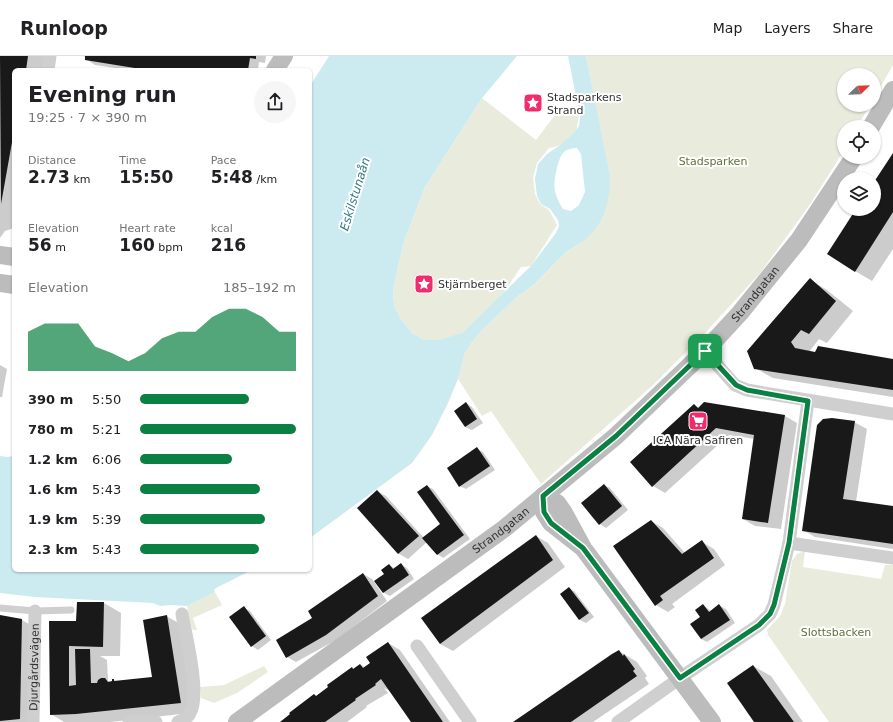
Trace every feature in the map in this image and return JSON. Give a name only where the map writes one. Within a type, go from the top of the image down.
[{"type":"street","points":[[48,68],[50,56]]},
{"type":"street","points":[[276,68],[284,56]]},
{"type":"street","points":[[875,120],[893,91]]},
{"type":"street","name":"Strandgatan","points":[[237,722],[504,528],[616,436],[705,351],[740,313],[799,240],[849,164]]},
{"type":"street","points":[[0,255],[12,257]]},
{"type":"street","points":[[0,283],[12,285]]},
{"type":"street","points":[[705,351],[736,385],[747,390],[893,414]]},
{"type":"street","points":[[618,722],[759,625],[770,614],[774,605],[789,543],[808,401]]},
{"type":"street","points":[[543,496],[544,512],[551,523],[583,548],[712,722]]},
{"type":"street","points":[[789,543],[893,558]]},
{"type":"street","name":"Djurgårdsvägen","points":[[33,722],[35,611]]},
{"type":"street","points":[[178,722],[190,714],[194,704],[194,685],[182,614]]},
{"type":"street","points":[[417,646],[470,722]]},
{"type":"street","points":[[129,722],[156,722]]},
{"type":"lane","points":[[0,608],[35,611],[71,610]]},
{"type":"green space","name":"Stadsparken","points":[[586,56],[893,56],[893,65],[881,86],[881,68],[837,68],[837,112],[866,112],[861,120],[837,120],[837,161],[811,203],[761,272],[706,332],[652,386],[541,484],[491,411],[482,416],[458,379],[465,353],[482,330],[519,295],[533,286],[561,257],[581,243],[595,103]]},
{"type":"green space","points":[[482,98],[536,140],[561,107],[580,109],[576,133],[559,146],[549,148],[537,163],[533,177],[535,194],[540,204],[549,210],[557,225],[531,266],[521,267],[502,295],[462,333],[451,338],[424,340],[412,333],[401,319],[394,305],[393,289],[404,241],[425,187]]},
{"type":"green space","name":"Slottsbacken","points":[[805,551],[803,567],[881,579],[885,565],[893,565],[893,722],[829,722],[768,635],[767,630],[780,616],[785,604],[792,561],[797,554]]},
{"type":"green space","points":[[215,592],[222,605],[193,618],[197,630],[193,630],[187,606]]},
{"type":"green space","points":[[264,666],[268,672],[237,693],[214,703],[201,698],[200,687],[224,685]]},
{"type":"water","name":"Eskilstunaån","points":[[329,56],[517,56],[482,98],[425,187],[404,241],[393,289],[394,305],[401,319],[412,333],[424,340],[439,340],[462,333],[531,266],[556,233],[559,226],[558,220],[550,209],[541,204],[537,196],[535,179],[538,164],[547,154],[574,133],[579,126],[580,116],[568,56],[586,56],[610,177],[609,196],[601,221],[590,235],[566,252],[535,284],[519,295],[482,330],[472,342],[465,353],[458,379],[448,403],[432,435],[412,463],[312,537],[312,83]],"holes":[[[577,148],[581,154],[585,192],[579,205],[571,211],[563,209],[559,203],[555,192],[554,182],[559,160],[566,150]]]},
{"type":"water","points":[[0,456],[12,456],[12,572],[248,572],[216,588],[214,590],[215,592],[187,606],[160,606],[153,603],[35,597],[0,593]]},
{"type":"building","points":[[0,56],[28,56],[26,68],[12,68],[12,142],[1,204]]},
{"type":"building","points":[[85,56],[256,56],[256,59],[250,58],[248,68],[135,68],[85,60]]},
{"type":"building","points":[[893,153],[893,212],[855,272],[827,254],[851,216],[881,216],[881,172]]},
{"type":"building","points":[[810,278],[836,301],[809,334],[801,330],[791,342],[795,348],[815,352],[818,346],[893,359],[893,390],[754,369],[747,351]]},
{"type":"building","points":[[466,402],[477,419],[465,427],[454,411]]},
{"type":"building","points":[[704,402],[785,415],[768,523],[742,519],[754,435],[716,428],[652,487],[630,462],[694,404],[698,408]]},
{"type":"building","points":[[832,418],[855,421],[843,499],[893,506],[893,544],[802,531],[817,425],[823,419]]},
{"type":"building","points":[[477,447],[490,466],[459,487],[447,468]]},
{"type":"building","points":[[604,484],[622,506],[599,525],[581,503]]},
{"type":"building","points":[[427,485],[464,535],[437,555],[422,538],[440,524],[417,492]]},
{"type":"building","points":[[377,490],[419,536],[398,554],[357,508]]},
{"type":"building","points":[[651,520],[682,554],[702,540],[714,558],[660,596],[663,600],[655,606],[613,546]]},
{"type":"building","points":[[536,535],[553,560],[440,644],[421,618]]},
{"type":"building","points":[[401,563],[409,575],[383,593],[374,581],[384,574],[381,570],[389,564],[393,569]]},
{"type":"building","points":[[363,573],[378,596],[326,635],[286,658],[276,640],[312,618],[308,611]]},
{"type":"building","points":[[569,587],[589,613],[579,620],[560,594]]},
{"type":"building","points":[[77,602],[104,602],[103,647],[69,646],[69,686],[76,685],[75,649],[90,649],[91,683],[97,683],[101,678],[105,678],[108,682],[112,681],[112,679],[114,679],[114,681],[152,677],[143,620],[167,615],[181,703],[76,714],[50,715],[49,621],[76,621]]},
{"type":"building","points":[[703,604],[709,612],[719,604],[730,620],[701,639],[690,624],[700,617],[695,610]]},
{"type":"building","points":[[244,606],[266,636],[251,647],[229,617]]},
{"type":"building","points":[[0,615],[22,619],[20,719],[0,721]]},
{"type":"building","points":[[388,642],[443,722],[411,722],[381,679],[375,684],[376,685],[325,722],[280,722],[290,714],[289,713],[314,694],[316,696],[328,687],[327,685],[352,667],[353,669],[360,664],[363,668],[370,663],[366,657]]},
{"type":"building","points":[[619,650],[623,656],[624,654],[635,669],[633,671],[637,676],[571,722],[513,722],[612,654]]},
{"type":"building","points":[[753,665],[794,722],[754,722],[727,683]]},
{"type":"place","name":"Stadsparkens Strand","points":[[533,103]]},
{"type":"place","name":"Stjärnberget","points":[[424,284]]},
{"type":"place","name":"ICA Nära Safiren","points":[[698,421]]},
{"type":"route","points":[[705,351],[736,385],[747,390],[808,401],[789,543],[774,605],[770,614],[759,625],[680,678],[583,548],[551,523],[544,512],[543,496],[616,436],[705,351]]}]
